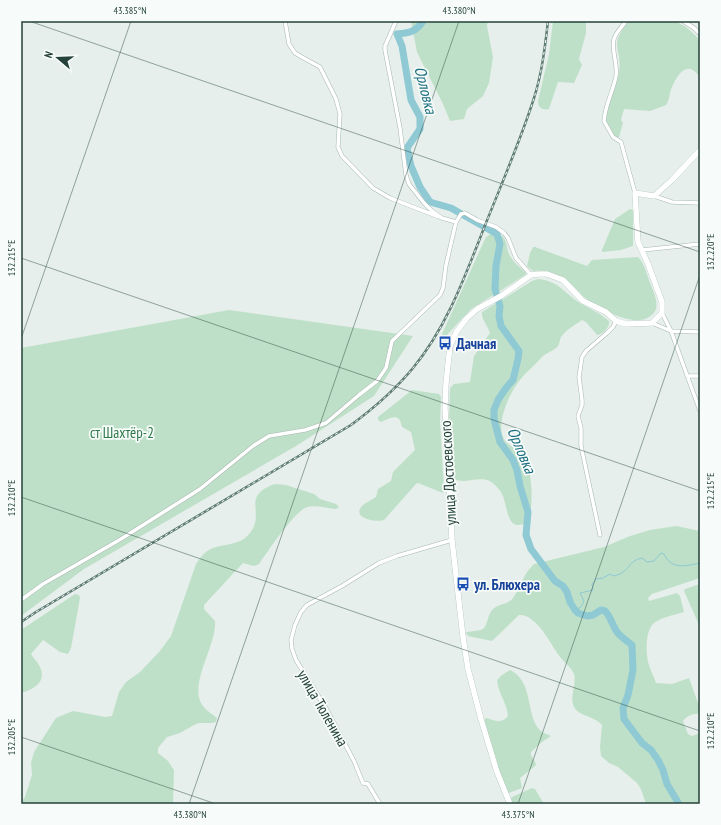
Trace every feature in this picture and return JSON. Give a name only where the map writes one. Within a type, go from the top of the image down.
[{"type":"main road","points":[[531,275],[547,274],[563,280],[583,301],[606,312],[616,321],[626,324],[652,323],[662,313],[662,302],[638,242],[635,193],[654,196],[672,180],[700,150]]},
{"type":"main road","name":"улица Достоевского","points":[[510,804],[490,749],[468,669],[452,540],[445,408],[450,346],[457,331],[467,318],[478,309],[531,275]]},
{"type":"street","points":[[285,21],[289,44],[295,53],[320,67],[336,99],[340,114],[338,147],[342,156],[373,188],[396,201],[456,222]]},
{"type":"street","points":[[396,21],[385,46],[385,50],[400,128],[406,175],[409,184],[424,204],[442,218]]},
{"type":"street","points":[[626,21],[616,35],[613,45],[616,58],[616,76],[604,112],[604,121],[613,137],[621,142],[635,193]]},
{"type":"street","points":[[683,21],[700,34]]},
{"type":"street","points":[[654,196],[672,202],[700,203]]},
{"type":"street","points":[[21,600],[43,584],[121,539],[200,489],[253,446],[269,436],[305,430],[326,423],[377,381],[386,368],[392,341],[440,295],[443,288],[446,265],[456,222],[460,215],[465,213],[477,220],[490,224],[504,233],[508,238],[516,258],[531,275]]},
{"type":"street","points":[[642,250],[700,244]]},
{"type":"street","points":[[662,313],[671,331],[700,411]]},
{"type":"street","points":[[600,535],[581,446],[581,428],[578,416],[582,405],[582,400],[579,377],[582,357],[586,351],[613,327],[616,321]]},
{"type":"street","points":[[652,323],[671,331],[700,332]]},
{"type":"street","points":[[687,376],[700,376]]},
{"type":"street","name":"улица Тюленина","points":[[380,804],[368,784],[363,783],[361,780],[354,761],[327,710],[296,660],[292,649],[291,640],[295,625],[306,605],[342,586],[370,568],[397,556],[452,540]]},
{"type":"green space","points":[[411,21],[488,21],[487,26],[493,57],[489,83],[483,96],[467,109],[464,119],[450,121],[417,52]]},
{"type":"green space","points":[[553,21],[586,21],[586,33],[579,59],[582,65],[574,83],[558,82],[549,109],[544,109],[540,107],[538,101],[549,54]]},
{"type":"green space","points":[[629,21],[675,21],[686,27],[700,41],[700,78],[692,69],[684,70],[674,82],[666,105],[650,111],[624,109],[621,120],[623,123],[619,137],[616,138],[610,132],[606,116],[619,73],[620,65],[617,42],[622,30]]},
{"type":"green space","points":[[630,209],[633,210],[633,246],[621,250],[602,252],[615,219]]},
{"type":"green space","points":[[492,233],[498,234],[504,238],[511,258],[526,273],[471,309],[446,336],[443,336],[442,334],[486,237]]},
{"type":"green space","points":[[533,247],[587,266],[592,260],[638,257],[644,267],[654,294],[656,302],[655,311],[649,317],[642,320],[634,320],[616,315],[599,307],[585,298],[571,283],[561,277],[546,272],[533,271],[527,266]]},
{"type":"green space","points":[[538,279],[551,282],[561,288],[580,303],[606,318],[609,323],[606,330],[597,335],[586,322],[582,320],[565,332],[557,347],[542,357],[522,377],[508,400],[502,417],[502,433],[505,441],[518,451],[525,459],[530,476],[532,496],[529,521],[517,525],[510,520],[502,494],[491,482],[480,479],[463,481],[453,478],[449,422],[450,388],[454,384],[470,382],[474,356],[490,333],[482,312],[532,281]]},
{"type":"green space","name":"ст Шахтёр-2","points":[[229,310],[413,336],[374,396],[296,446],[84,569],[21,616],[21,348]]},
{"type":"green space","points":[[412,390],[439,394],[441,397],[440,422],[443,493],[418,483],[384,520],[376,521],[366,519],[360,514],[359,510],[365,503],[376,497],[378,489],[391,481],[393,472],[415,450],[411,432],[402,427],[400,420],[396,417],[381,422],[378,420],[378,417]]},
{"type":"green space","points":[[275,484],[286,485],[314,494],[320,499],[336,504],[339,507],[335,509],[310,506],[302,510],[282,532],[259,564],[254,566],[243,563],[204,605],[204,609],[215,621],[215,630],[201,674],[199,694],[201,703],[206,710],[217,718],[216,722],[199,723],[180,733],[167,737],[158,748],[158,753],[168,761],[174,770],[173,804],[21,804],[25,797],[32,775],[31,763],[34,752],[56,718],[73,711],[105,717],[112,716],[119,692],[126,682],[140,672],[160,651],[171,636],[196,564],[206,552],[211,549],[240,541],[250,533],[256,519],[255,506],[259,494]]},
{"type":"green space","points":[[676,526],[700,531],[700,578],[652,594],[648,598],[649,601],[677,593],[680,596],[684,612],[664,618],[654,623],[649,631],[647,652],[648,662],[656,683],[672,684],[689,678],[698,703],[700,703],[700,714],[690,715],[683,721],[688,734],[692,736],[700,733],[700,804],[646,804],[641,789],[637,783],[618,767],[609,763],[601,756],[600,747],[602,725],[595,719],[580,713],[574,707],[572,699],[575,682],[574,674],[570,667],[560,657],[543,631],[532,619],[519,615],[492,641],[468,636],[466,633],[484,628],[492,610],[513,598],[524,576],[534,564],[604,547],[630,536],[650,530]]},
{"type":"green space","points":[[700,584],[700,627],[684,591],[685,589]]},
{"type":"green space","points":[[75,594],[79,595],[80,598],[71,648],[68,654],[60,652],[43,640],[31,654],[41,671],[41,680],[35,687],[21,693],[21,630]]},
{"type":"green space","points":[[510,670],[517,675],[526,689],[534,721],[538,728],[551,736],[531,752],[536,764],[520,778],[522,788],[509,793],[499,772],[484,720],[487,718],[501,721],[506,719],[508,716],[497,680]]},
{"type":"green space","points":[[532,788],[535,789],[544,804],[512,804],[512,797]]},
{"type":"waterway","name":"Орловка","points":[[423,21],[418,28],[412,31],[397,34],[402,46],[411,100],[420,117],[420,129],[407,148],[411,166],[420,187],[430,202],[451,208],[497,234],[500,244],[496,266],[495,289],[500,306],[499,316],[501,326],[519,351],[513,380],[498,400],[494,410],[494,419],[500,442],[513,460],[517,470],[528,512],[526,535],[531,549],[555,581],[563,586],[575,610],[578,613],[587,616],[593,615],[601,610],[605,611],[617,632],[632,645],[633,670],[628,695],[623,708],[624,719],[642,743],[651,750],[658,760],[667,784],[679,804]]},
{"type":"waterway","points":[[575,610],[581,607],[584,601],[580,593],[593,590],[592,584],[596,579],[603,578],[610,574],[614,576],[620,574],[638,559],[642,558],[647,562],[654,561],[661,553],[675,565],[684,566],[700,563]]},
{"type":"railway","points":[[21,622],[351,425],[399,384],[413,368],[436,336],[454,301],[470,264],[529,114],[537,89],[543,60],[548,21]]},
{"type":"place","name":"Дачная","points":[[445,343]]},
{"type":"place","name":"ул. Блюхера","points":[[463,584]]}]
